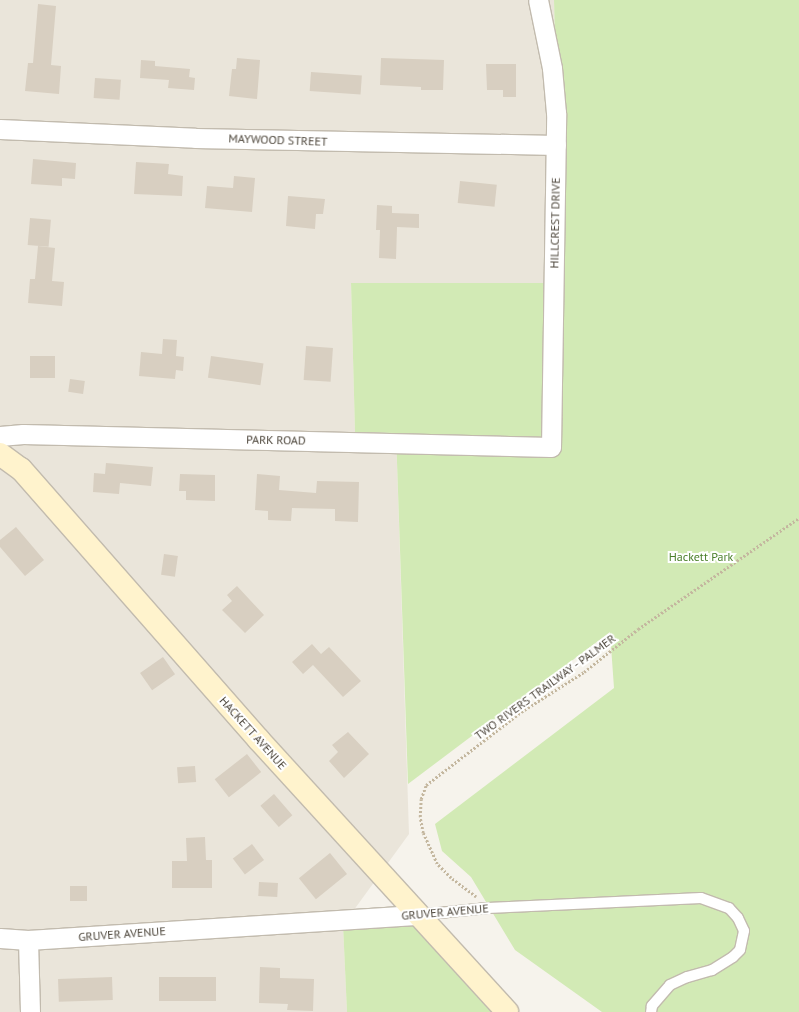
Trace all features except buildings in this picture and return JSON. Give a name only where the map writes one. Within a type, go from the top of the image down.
[{"type":"main road","name":"HACKETT AVENUE","points":[[0,454],[20,469],[259,740],[507,1012]]},
{"type":"street","name":"HILLCREST DRIVE","points":[[538,0],[552,68],[556,113],[551,447]]},
{"type":"street","name":"MAYWOOD STREET","points":[[0,129],[203,138],[556,145]]},
{"type":"street","name":"PARK ROAD","points":[[0,436],[23,434],[551,447]]},
{"type":"street","name":"GRUVER AVENUE","points":[[0,938],[28,940],[419,915]]},
{"type":"street","points":[[28,940],[30,1012]]},
{"type":"lane","name":"GRUVER AVENUE","points":[[419,915],[488,908],[701,898],[729,908],[738,918],[744,931],[740,950],[733,957],[712,970],[688,976],[670,985],[652,1006],[651,1012]]},
{"type":"path","name":"TWO RIVERS TRAILWAY - PALMER","points":[[488,908],[437,864],[423,833],[420,817],[421,799],[426,785],[521,712],[584,672],[638,629],[799,518]]},
{"type":"shaded area","points":[[0,0],[554,0],[561,283],[351,283],[355,432],[396,432],[409,834],[343,925],[347,1012],[0,1012]]},
{"type":"green space","name":"Hackett Park","points":[[554,0],[799,0],[799,1012],[602,1012],[515,950],[471,877],[442,851],[435,824],[614,688],[610,632],[408,784],[396,433],[355,432],[351,283],[561,283]]},
{"type":"green space","points":[[419,915],[507,1012],[347,1012],[343,925]]}]
